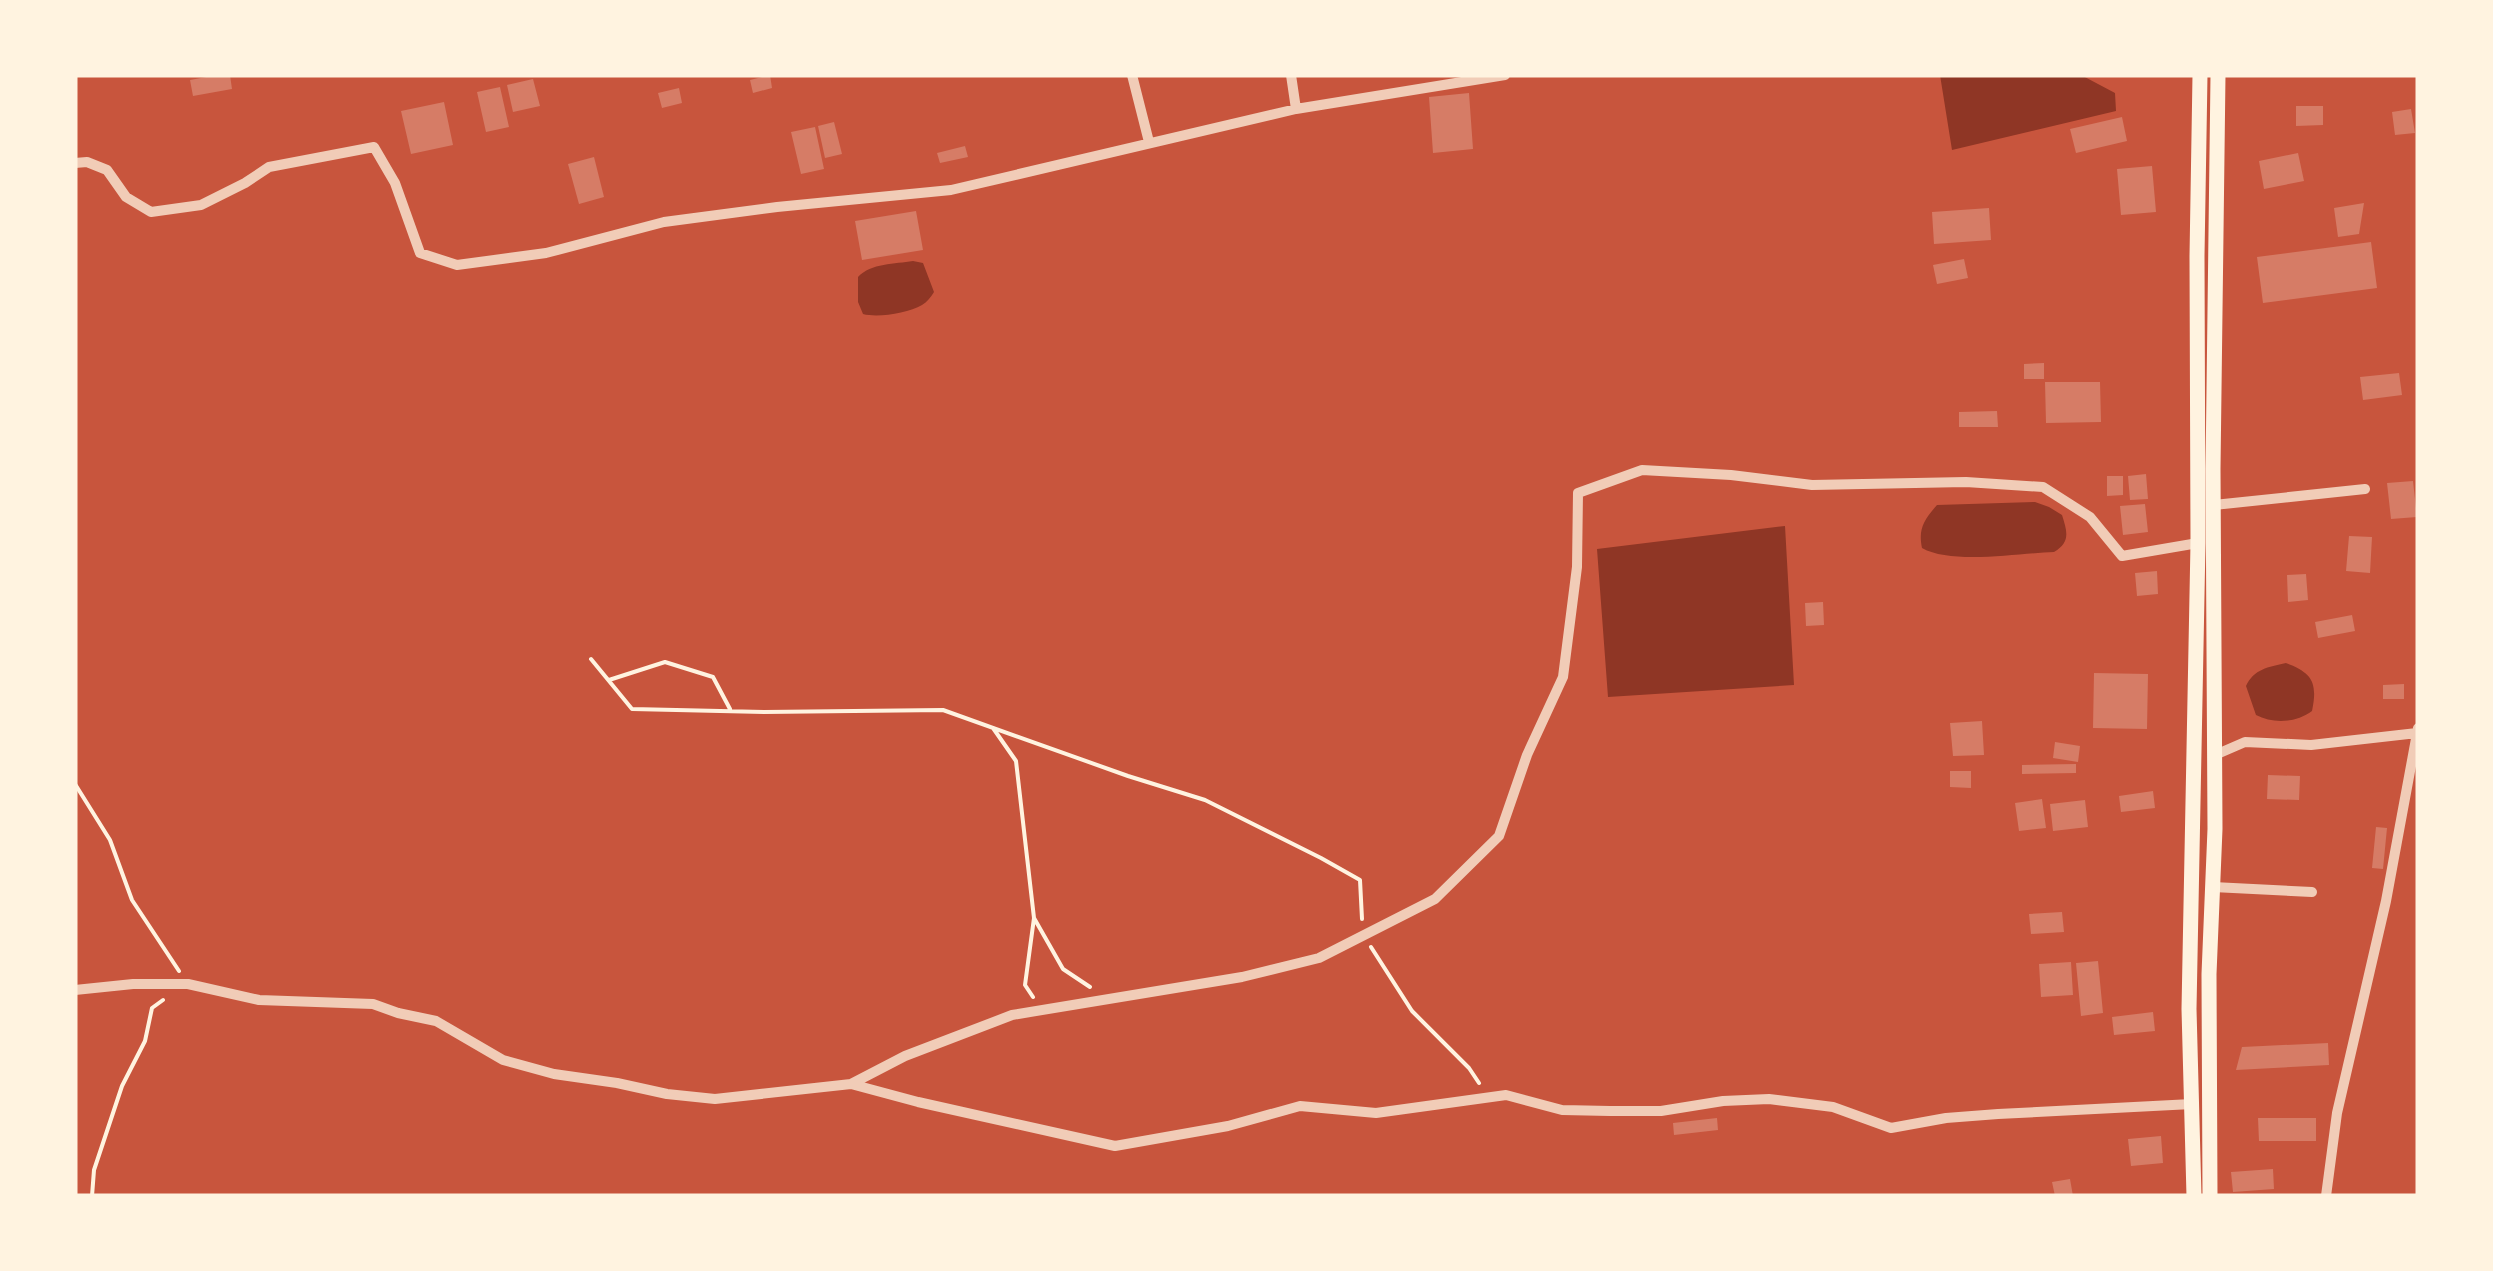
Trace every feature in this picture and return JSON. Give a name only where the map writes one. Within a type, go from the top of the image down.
[{"type":"main road","points":[[2194,1196],[2189,1009],[2198,544],[2200,75]]},
{"type":"main road","points":[[2210,1196],[2208,974],[2216,829],[2218,75]]},
{"type":"street","points":[[1132,75],[1149,142]]},
{"type":"street","points":[[1291,75],[1296,109]]},
{"type":"street","points":[[75,163],[87,162],[108,170],[126,197],[151,212],[201,206],[269,167],[374,147],[395,184],[420,253],[457,265],[546,253],[664,222],[950,190],[1296,109],[1504,75]]},
{"type":"street","points":[[851,1084],[905,1056],[1012,1015],[1242,977],[1319,958],[1435,899],[1498,836],[1527,755],[1563,677],[1577,568],[1578,492],[1642,470],[1731,475],[1812,486],[1966,482],[2043,487],[2090,518],[2122,556],[2198,544]]},
{"type":"street","points":[[2214,504],[2366,489]]},
{"type":"street","points":[[2215,755],[2245,742],[2311,745],[2418,731],[2386,901],[2338,1113],[2326,1196]]},
{"type":"street","points":[[2213,888],[2312,892]]},
{"type":"street","points":[[75,990],[188,984],[259,1000],[373,1004],[436,1021],[503,1060],[554,1074],[667,1094],[714,1098],[851,1084],[1115,1146],[1228,1126],[1300,1106],[1376,1114],[1506,1096],[1562,1110],[1627,1111],[1769,1099],[1833,1106],[1891,1128],[1946,1118],[2192,1104]]},
{"type":"path","points":[[592,659],[632,709],[943,710],[1204,800],[1360,880],[1364,935],[1412,1011],[1469,1068],[1489,1098]]},
{"type":"path","points":[[609,680],[665,662],[714,678],[732,711]]},
{"type":"path","points":[[992,728],[1016,762],[1034,918],[1025,985],[1040,1010]]},
{"type":"path","points":[[75,784],[110,840],[132,900],[188,984],[152,1008],[144,1041],[122,1086],[94,1170],[92,1196]]},
{"type":"path","points":[[1034,918],[1063,969],[1108,1000]]},
{"type":"shaded area","points":[[1940,75],[2081,75],[2115,93],[2116,111],[1952,150]]},
{"type":"shaded area","points":[[923,263],[934,292],[929,299],[901,312],[863,314],[858,302],[858,277],[876,267]]},
{"type":"shaded area","points":[[2035,502],[2062,515],[2065,540],[2054,552],[1968,557],[1922,548],[1923,525],[1937,505]]},
{"type":"shaded area","points":[[1785,526],[1794,685],[1608,697],[1597,549]]},
{"type":"shaded area","points":[[2286,663],[2311,680],[2312,711],[2284,721],[2256,715],[2246,686],[2249,680],[2262,670]]},
{"type":"building","points":[[230,75],[232,89],[193,96],[190,80]]},
{"type":"building","points":[[770,75],[772,88],[753,93],[750,80]]},
{"type":"building","points":[[533,79],[540,106],[513,112],[507,85]]},
{"type":"building","points":[[500,87],[509,127],[486,132],[477,92]]},
{"type":"building","points":[[679,88],[682,103],[662,108],[658,93]]},
{"type":"building","points":[[1469,93],[1473,149],[1433,153],[1429,97]]},
{"type":"building","points":[[444,102],[453,145],[411,154],[401,111]]},
{"type":"building","points":[[2296,106],[2323,106],[2323,125],[2296,126]]},
{"type":"building","points":[[2411,109],[2415,133],[2395,135],[2392,112]]},
{"type":"building","points":[[2122,117],[2127,141],[2076,153],[2070,129]]},
{"type":"building","points":[[834,122],[842,154],[825,158],[818,126]]},
{"type":"building","points":[[815,127],[824,169],[801,174],[791,132]]},
{"type":"building","points":[[965,146],[968,157],[940,163],[937,153]]},
{"type":"building","points":[[2298,153],[2304,181],[2264,189],[2259,161]]},
{"type":"building","points":[[594,157],[604,197],[579,204],[568,164]]},
{"type":"building","points":[[2152,166],[2156,212],[2121,215],[2117,169]]},
{"type":"building","points":[[2364,203],[2359,234],[2338,237],[2334,208]]},
{"type":"building","points":[[1989,208],[1991,240],[1934,244],[1932,212]]},
{"type":"building","points":[[916,211],[923,250],[862,260],[855,221]]},
{"type":"building","points":[[2371,242],[2377,288],[2263,303],[2257,257]]},
{"type":"building","points":[[1964,259],[1968,278],[1937,284],[1933,265]]},
{"type":"building","points":[[2044,363],[2044,379],[2024,379],[2024,364]]},
{"type":"building","points":[[2399,373],[2402,395],[2363,400],[2360,377]]},
{"type":"building","points":[[2045,382],[2100,382],[2101,422],[2046,423]]},
{"type":"building","points":[[1997,411],[1998,427],[1959,427],[1959,412]]},
{"type":"building","points":[[2146,474],[2148,499],[2130,500],[2128,476]]},
{"type":"building","points":[[2107,476],[2123,476],[2123,495],[2107,496]]},
{"type":"building","points":[[2413,481],[2417,517],[2391,519],[2387,483]]},
{"type":"building","points":[[2145,504],[2148,532],[2123,535],[2120,506]]},
{"type":"building","points":[[2349,536],[2372,537],[2370,573],[2346,571]]},
{"type":"building","points":[[2157,571],[2158,594],[2137,596],[2135,573]]},
{"type":"building","points":[[2306,574],[2308,600],[2288,602],[2287,575]]},
{"type":"building","points":[[1823,602],[1824,625],[1806,626],[1805,603]]},
{"type":"building","points":[[2352,615],[2355,631],[2318,638],[2315,622]]},
{"type":"building","points":[[2094,673],[2148,674],[2147,729],[2093,728]]},
{"type":"building","points":[[2404,684],[2404,699],[2383,699],[2383,685]]},
{"type":"building","points":[[1982,721],[1984,755],[1953,756],[1950,723]]},
{"type":"building","points":[[2055,742],[2080,746],[2078,762],[2053,758]]},
{"type":"building","points":[[2076,764],[2076,773],[2022,774],[2022,765]]},
{"type":"building","points":[[1950,771],[1971,771],[1971,788],[1950,787]]},
{"type":"building","points":[[2268,775],[2300,776],[2299,800],[2267,799]]},
{"type":"building","points":[[2153,791],[2155,808],[2121,812],[2119,796]]},
{"type":"building","points":[[2042,799],[2046,828],[2019,831],[2015,803]]},
{"type":"building","points":[[2085,800],[2088,827],[2053,831],[2050,804]]},
{"type":"building","points":[[2376,827],[2387,828],[2383,869],[2372,868]]},
{"type":"building","points":[[2062,912],[2064,932],[2031,934],[2029,914]]},
{"type":"building","points":[[2098,961],[2103,1013],[2081,1016],[2076,963]]},
{"type":"building","points":[[2071,962],[2073,995],[2041,997],[2039,964]]},
{"type":"building","points":[[2153,1012],[2155,1031],[2114,1035],[2112,1017]]},
{"type":"building","points":[[2328,1043],[2329,1065],[2236,1070],[2242,1047]]},
{"type":"building","points":[[1717,1118],[1718,1130],[1674,1135],[1673,1123]]},
{"type":"building","points":[[2258,1118],[2316,1118],[2316,1141],[2259,1141]]},
{"type":"building","points":[[2161,1136],[2163,1163],[2131,1166],[2128,1139]]},
{"type":"building","points":[[2273,1169],[2274,1189],[2233,1192],[2231,1172]]},
{"type":"building","points":[[2070,1179],[2073,1196],[2055,1196],[2052,1182]]}]
